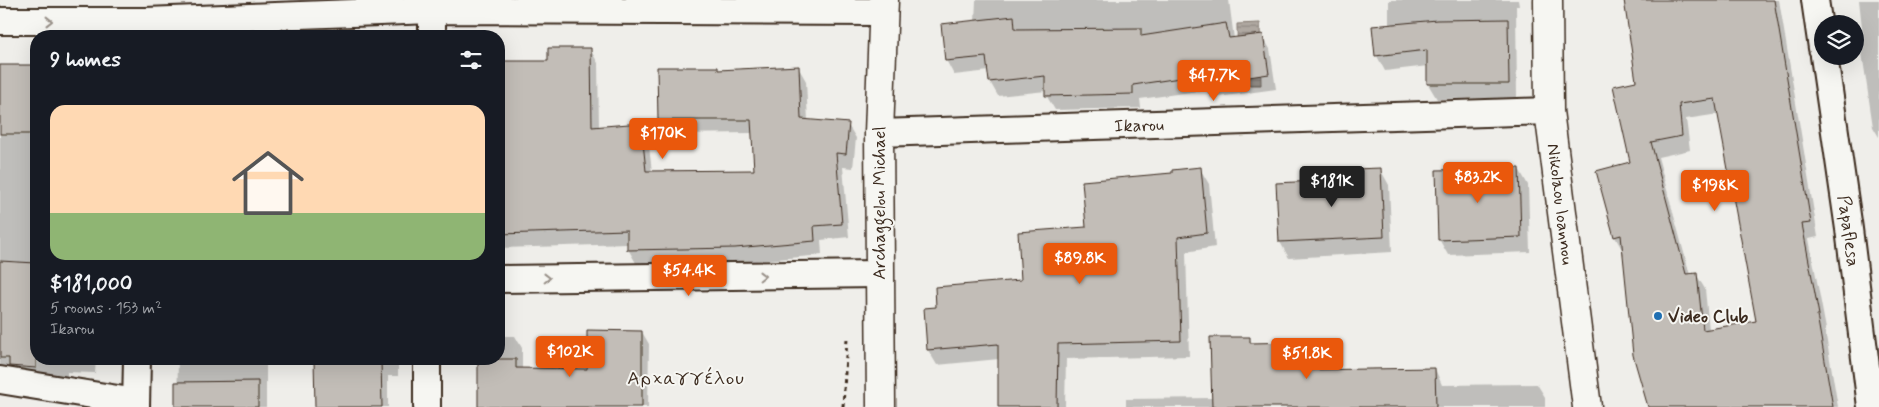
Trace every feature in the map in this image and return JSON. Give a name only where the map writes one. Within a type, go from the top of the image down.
[{"type":"street","name":"Nikolaou Ioannou","points":[[1548,0],[1550,111],[1587,407]]},
{"type":"street","points":[[1815,0],[1817,15]]},
{"type":"street","points":[[0,21],[145,28],[432,10],[884,6]]},
{"type":"street","name":"Archaggelou Michael","points":[[881,407],[879,133],[884,6]]},
{"type":"street","points":[[432,10],[432,30]]},
{"type":"street","name":"Papaflesa","points":[[1825,65],[1849,229],[1871,407]]},
{"type":"street","name":"Ikarou","points":[[879,133],[1550,111]]},
{"type":"street","points":[[505,279],[879,274]]},
{"type":"street","points":[[0,380],[136,404],[138,365]]},
{"type":"street","points":[[427,365],[427,407]]},
{"type":"path","points":[[843,407],[846,338]]},
{"type":"shaded area","points":[[1260,23],[1261,85],[1238,85],[1237,24]]},
{"type":"building","points":[[1624,0],[1774,0],[1811,223],[1802,224],[1819,315],[1817,315],[1833,407],[1648,407],[1633,355],[1621,235],[1614,237],[1596,171],[1630,162],[1613,86],[1636,81]],"holes":[[[1715,99],[1756,321],[1703,330],[1697,273],[1686,274],[1651,142],[1682,136],[1679,104]]]},
{"type":"building","points":[[1014,16],[1015,29],[1141,28],[1141,36],[1226,23],[1229,38],[1263,34],[1269,74],[1202,84],[1200,75],[1133,85],[1133,94],[1045,96],[1045,76],[989,82],[986,57],[945,61],[941,24]]},
{"type":"building","points":[[1508,19],[1509,84],[1427,84],[1427,50],[1375,56],[1372,26],[1437,20]]},
{"type":"building","points":[[548,48],[591,48],[592,127],[641,123],[646,171],[754,170],[751,120],[658,120],[657,67],[718,67],[718,70],[799,66],[801,119],[849,123],[846,154],[836,153],[842,224],[814,226],[815,241],[735,248],[627,250],[627,230],[505,234],[505,61],[548,61]]},
{"type":"building","points":[[0,65],[30,65],[30,134],[0,134]]},
{"type":"building","points":[[1201,167],[1207,233],[1178,237],[1181,341],[1058,344],[1057,407],[998,407],[998,344],[927,350],[924,308],[936,307],[935,287],[1021,280],[1018,232],[1086,227],[1082,181],[1172,173],[1172,170]]},
{"type":"building","points":[[1381,168],[1384,237],[1279,242],[1276,183],[1355,179],[1354,169]]},
{"type":"building","points":[[1519,168],[1521,237],[1438,240],[1436,170]]},
{"type":"building","points":[[0,261],[30,263],[30,365],[36,365],[36,368],[9,366],[9,358],[0,358]]},
{"type":"building","points":[[587,330],[642,331],[642,407],[478,407],[478,365],[505,365],[505,359],[516,359],[516,368],[587,369]]},
{"type":"building","points":[[1210,337],[1250,337],[1250,343],[1303,342],[1303,370],[1435,368],[1436,407],[1212,407]]},
{"type":"building","points":[[314,365],[381,365],[382,407],[315,407]]},
{"type":"building","points":[[258,381],[258,407],[175,407],[175,382]]},
{"type":"place","name":"Video Club","points":[[1658,316]]},
{"type":"district","name":"Αρχαγγέλου","points":[[686,377]]}]
